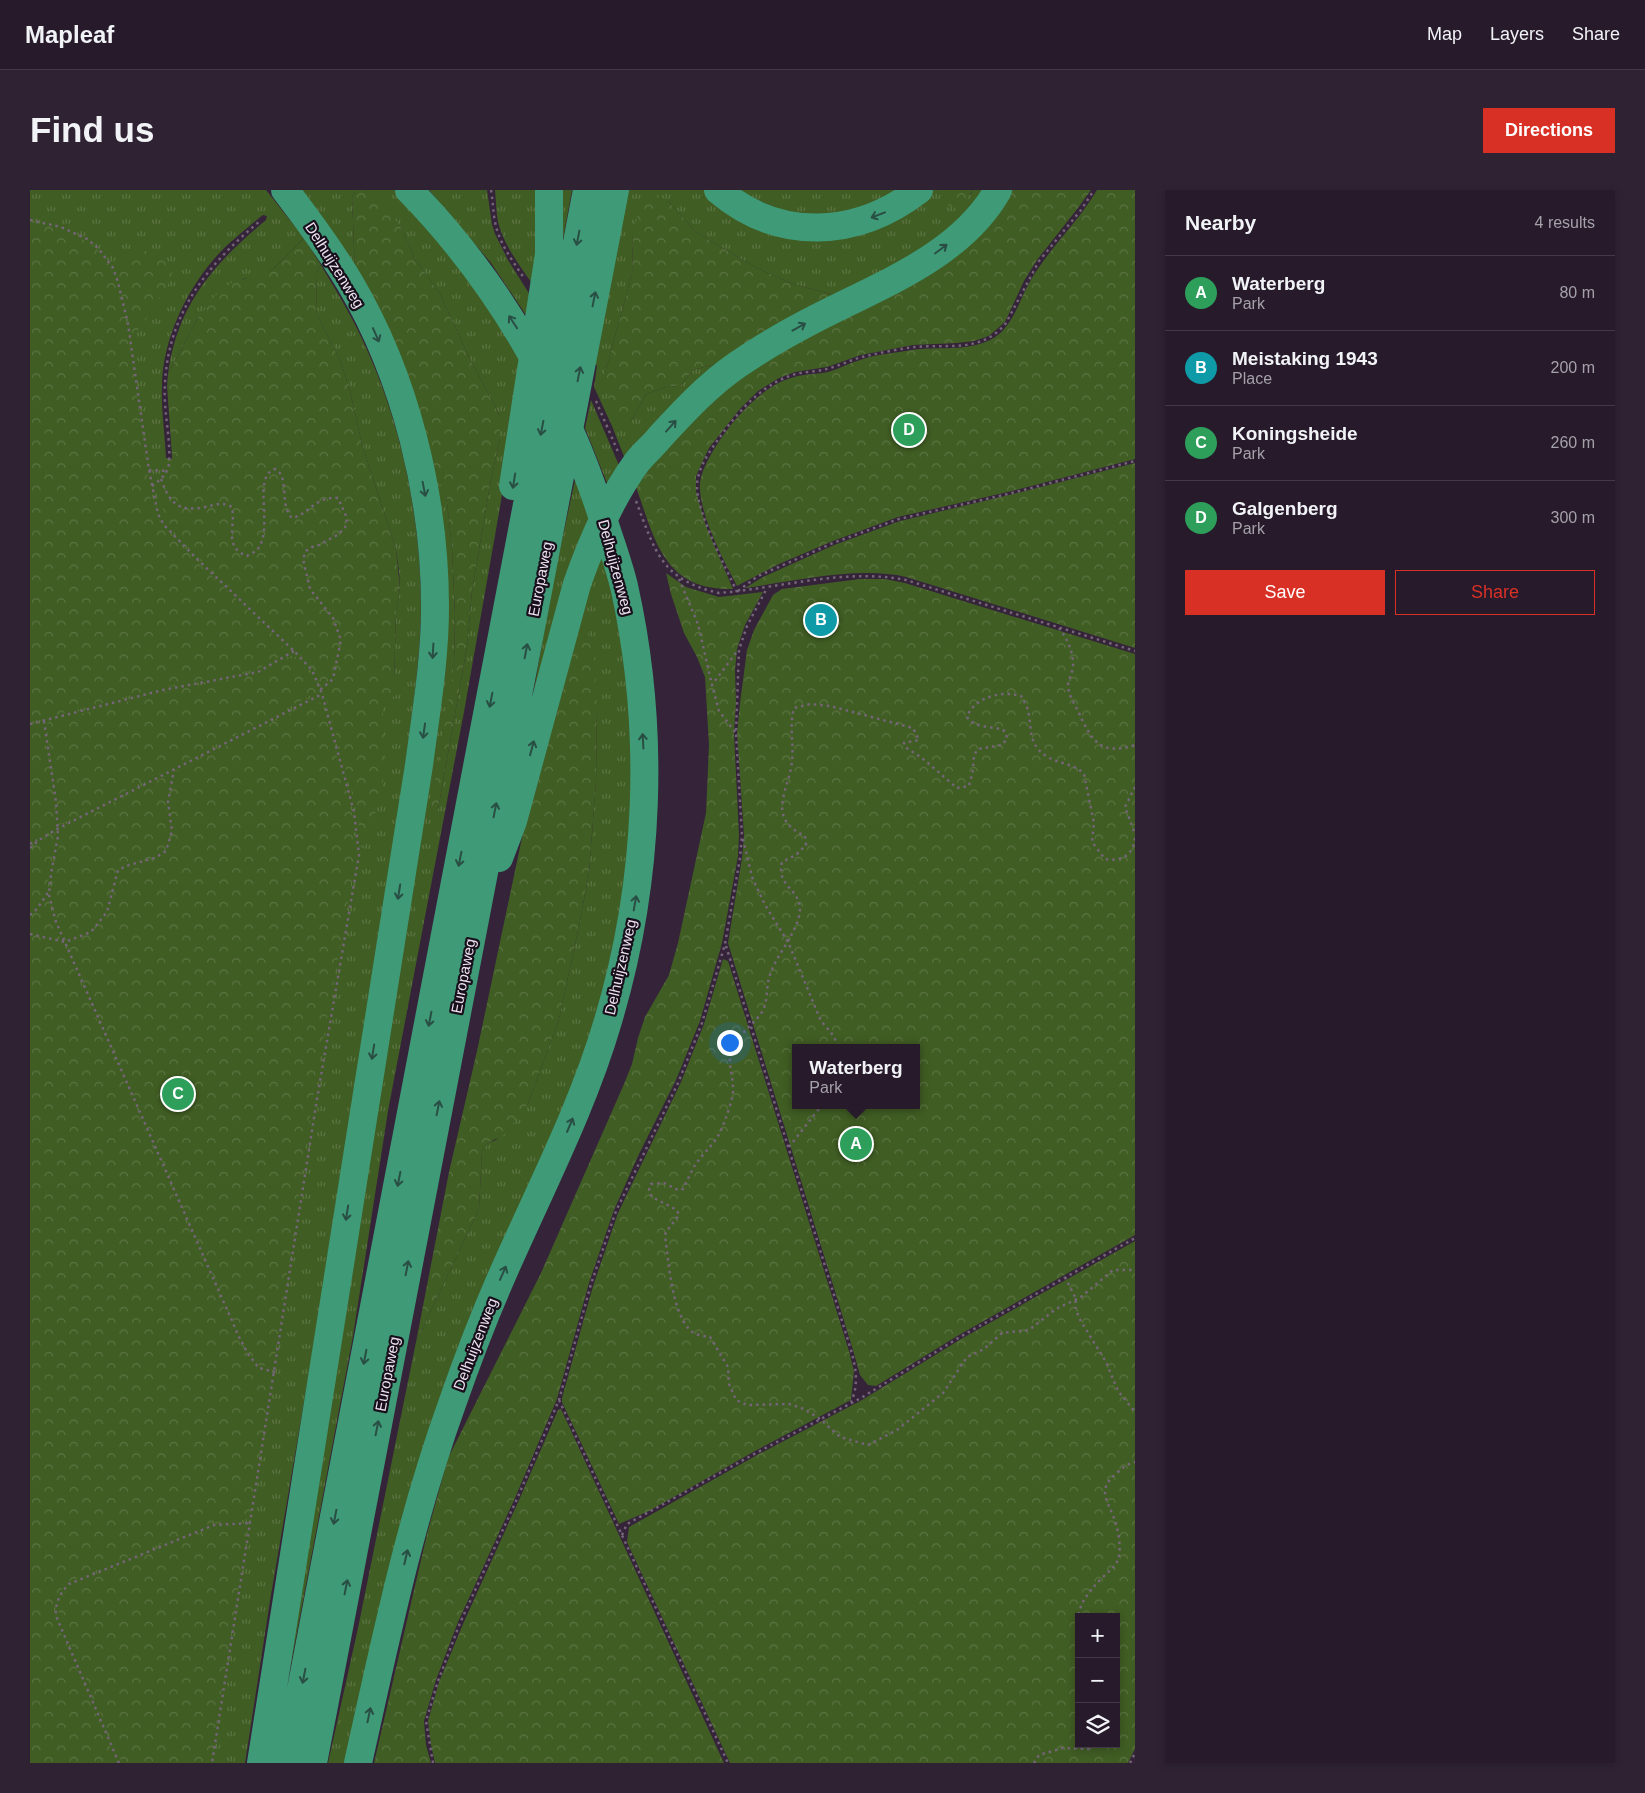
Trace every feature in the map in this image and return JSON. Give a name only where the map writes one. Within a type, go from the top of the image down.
[{"type":"highway","name":"Delhuijzenweg","points":[[261,1763],[419,765],[433,654],[435,608],[434,562],[418,458],[403,404],[390,367],[351,284],[327,247],[285,190]]},
{"type":"highway","name":"Delhuijzenweg","points":[[358,1763],[408,1549],[442,1433],[477,1337],[575,1113],[608,1021],[628,941],[636,894],[644,799],[642,723],[635,654],[623,584],[582,459],[563,415],[522,336],[468,258],[409,190]]},
{"type":"highway","points":[[500,652],[506,531],[521,433],[536,281],[549,254],[549,190]]},
{"type":"highway","name":"Europaweg","points":[[287,1763],[587,190]]},
{"type":"highway","name":"Europaweg","points":[[313,1763],[615,190]]},
{"type":"highway","points":[[718,190],[743,208],[773,221],[805,227],[827,228],[860,222],[884,213],[919,190]]},
{"type":"highway","points":[[472,927],[514,821],[577,584],[588,552],[619,490],[629,459],[737,365],[810,321],[919,266],[965,230],[982,212],[998,190]]},
{"type":"path","points":[[491,190],[493,212],[498,233],[511,258],[536,281]]},
{"type":"path","points":[[737,592],[702,508],[698,490],[698,478],[711,450],[741,411],[760,392],[780,380],[796,374],[828,369],[862,357],[914,347],[957,346],[990,338],[999,332],[1006,323],[1039,262],[1081,210],[1094,190]]},
{"type":"path","points":[[30,220],[61,228],[86,239],[98,248],[113,268],[128,324],[149,470],[158,514],[164,525],[196,559],[312,670],[322,694],[354,812],[359,855],[317,1099],[212,1763]]},
{"type":"path","points":[[152,486],[167,471],[169,456],[164,385],[167,358],[179,321],[198,286],[216,261],[260,221]]},
{"type":"path","points":[[593,395],[629,459]]},
{"type":"path","points":[[737,592],[758,576],[833,543],[899,519],[1008,494],[1135,461]]},
{"type":"path","points":[[161,479],[167,496],[176,505],[202,508],[224,503],[232,507],[234,515],[232,536],[234,548],[239,553],[247,556],[258,550],[264,536],[263,482],[270,471],[275,469],[280,471],[287,514],[292,518],[299,517],[310,507],[324,500],[338,498],[347,518],[346,526],[339,534],[306,551],[304,559],[310,589],[333,618],[341,640],[333,678],[320,690]]},
{"type":"path","points":[[149,470],[167,471]]},
{"type":"path","points":[[635,496],[660,558],[669,570],[679,578],[703,590],[719,593],[737,592],[860,576],[884,576],[906,580],[1135,651]]},
{"type":"path","points":[[679,578],[698,624],[719,711],[736,733]]},
{"type":"path","points":[[433,1763],[426,1721],[438,1681],[460,1623],[518,1499],[559,1400],[591,1284],[616,1212],[678,1083],[702,1023],[725,944],[742,836],[736,733],[739,650],[747,626],[767,588]]},
{"type":"path","points":[[1058,627],[1068,638],[1073,665],[1068,686],[1070,695],[1092,738],[1102,746],[1112,749],[1135,745]]},
{"type":"path","points":[[712,685],[739,650]]},
{"type":"path","points":[[30,724],[163,690],[258,672],[294,651]]},
{"type":"path","points":[[30,844],[322,694]]},
{"type":"path","points":[[1135,838],[1134,846],[1128,856],[1116,861],[1105,860],[1098,852],[1092,842],[1093,817],[1084,774],[1079,768],[1045,756],[1036,746],[1030,735],[1027,708],[1021,696],[996,694],[975,705],[969,712],[967,717],[969,720],[976,724],[1003,730],[1007,738],[1002,744],[978,749],[974,755],[969,786],[957,788],[905,746],[904,743],[918,740],[913,728],[852,710],[810,704],[794,708],[791,721],[792,762],[781,803],[785,819],[795,831],[806,836],[806,845],[796,855],[782,862],[780,870],[783,880],[798,896],[798,919],[788,942],[778,956],[769,978],[763,1010],[733,1046],[729,1056],[734,1090],[722,1129],[715,1141],[695,1165],[683,1189],[678,1190],[664,1183],[651,1184],[648,1190],[652,1197],[677,1210],[679,1215],[665,1236],[677,1308],[689,1330],[699,1335],[710,1337],[728,1367],[729,1384],[736,1400],[747,1405],[789,1404],[804,1409],[820,1419],[840,1437],[868,1445],[897,1430],[943,1393],[967,1357],[984,1349],[1002,1332],[1029,1330],[1056,1309],[1081,1297],[1113,1270],[1135,1270]]},
{"type":"path","points":[[44,721],[56,802],[58,836],[50,890],[53,913],[240,1339],[248,1354],[259,1368],[274,1372]]},
{"type":"path","points":[[30,934],[65,942],[91,932],[107,912],[118,870],[155,858],[166,851],[172,831],[168,802],[174,770]]},
{"type":"path","points":[[1135,787],[1125,807],[1135,834]]},
{"type":"path","points":[[742,836],[752,877],[765,905],[788,942],[821,1021],[833,1035],[837,1044]]},
{"type":"path","points":[[30,848],[39,840]]},
{"type":"path","points":[[30,915],[37,909],[50,890]]},
{"type":"path","points":[[725,944],[789,1147],[856,1370],[851,1402]]},
{"type":"path","points":[[789,1147],[819,1109]]},
{"type":"path","points":[[622,1535],[627,1524],[851,1402],[960,1337],[1135,1238]]},
{"type":"path","points":[[1065,1277],[1076,1299],[1080,1318],[1106,1362],[1118,1391],[1135,1412]]},
{"type":"path","points":[[559,1400],[728,1763]]},
{"type":"path","points":[[1078,1613],[1090,1589],[1116,1565],[1119,1554],[1116,1525],[1105,1499],[1108,1480],[1127,1464],[1135,1462]]},
{"type":"path","points":[[120,1763],[56,1616],[56,1609],[62,1591],[69,1584],[214,1525],[251,1523]]},
{"type":"path","points":[[1034,1763],[1039,1755],[1063,1748],[1092,1748]]},
{"type":"path","points":[[1130,1763],[1135,1753]]},
{"type":"green space","points":[[30,190],[266,190],[304,238],[271,271],[261,276],[243,279],[198,318],[168,374],[173,349],[189,306],[215,269],[230,252],[266,220],[267,216],[263,215],[224,248],[203,272],[185,302],[166,351],[163,368],[162,403],[166,458],[179,461],[382,703],[394,680],[396,613],[400,588],[399,571],[396,550],[362,444],[350,391],[341,362],[317,315],[316,274],[321,265],[370,355],[385,395],[398,437],[415,523],[420,566],[421,609],[419,651],[411,726],[311,1361],[270,1601],[245,1763],[30,1763]]},
{"type":"green space","points":[[297,190],[356,190],[352,197],[355,273]]},
{"type":"green space","points":[[356,190],[366,190],[385,205],[401,228],[415,259],[440,294],[469,357],[500,416],[500,438],[472,591],[467,647],[437,815],[435,816],[431,812],[431,806],[454,668],[455,615],[452,549],[446,494],[428,460],[355,273],[352,197]]},
{"type":"green space","points":[[366,190],[396,190],[455,256],[523,359],[500,507],[464,712],[388,1111],[353,1336],[288,1680],[432,747],[428,460],[446,493],[452,549],[455,615],[454,668],[437,815],[467,647],[472,591],[500,438],[500,416],[469,357],[440,294],[415,259],[401,228]]},
{"type":"green space","points":[[429,190],[487,190],[495,234],[508,260],[530,295],[528,318],[491,263]]},
{"type":"green space","points":[[495,190],[539,190],[535,288],[504,239],[497,218]]},
{"type":"green space","points":[[554,190],[572,190],[556,277]]},
{"type":"green space","points":[[628,190],[707,190],[779,231],[930,190],[970,195],[973,190],[989,190],[958,225],[842,297],[793,284],[755,267],[696,232],[668,201],[633,233],[632,274],[605,373],[631,421],[646,394],[666,387],[680,386],[693,370],[727,361],[627,464],[594,387],[597,366],[595,363]]},
{"type":"green space","points":[[734,190],[904,190],[857,212],[795,216]]},
{"type":"green space","points":[[940,190],[973,190],[964,201],[950,206],[942,198]]},
{"type":"green space","points":[[1009,190],[1091,190],[1037,260],[1024,281],[1005,322],[989,336],[974,341],[913,345],[861,355],[827,367],[795,372],[779,378],[758,391],[739,410],[709,448],[696,476],[696,491],[706,526],[733,589],[710,587],[691,581],[677,572],[666,559],[657,543],[649,526],[636,487],[646,470],[704,404]]},
{"type":"green space","points":[[1097,190],[1135,190],[1135,459],[1008,492],[898,517],[833,541],[779,564],[737,586],[709,528],[702,503],[700,485],[704,468],[710,456],[723,435],[741,413],[773,386],[798,376],[828,372],[856,361],[879,355],[981,344],[997,336],[1009,323],[1036,272]]},
{"type":"green space","points":[[652,191],[668,201],[696,232],[755,267],[793,284],[842,297],[727,361],[693,370],[680,386],[666,387],[646,394],[631,421],[624,427],[616,418],[608,394],[605,373],[632,274],[633,233],[642,199],[646,192]]},
{"type":"green space","points":[[30,222],[61,229],[86,241],[97,249],[111,268],[117,283],[127,325],[151,501],[162,526],[282,643],[283,651],[279,657],[257,669],[162,687],[30,722]]},
{"type":"green space","points":[[304,238],[321,265],[316,274],[317,315],[341,362],[350,391],[362,444],[396,550],[400,588],[396,613],[394,680],[398,694],[382,703],[385,748],[383,781],[377,808],[362,855],[357,811],[325,694],[313,669],[296,650],[181,540],[172,529],[158,498],[170,473],[172,456],[167,386],[168,374],[198,318],[214,297],[231,283],[271,271]]},
{"type":"green space","points":[[139,248],[167,260],[173,276],[131,340],[120,282],[114,267]]},
{"type":"green space","points":[[591,400],[621,470],[609,488],[585,428]]},
{"type":"green space","points":[[1135,463],[1135,648],[906,577],[887,574],[867,573],[826,576],[745,588],[763,577],[834,545],[900,521]]},
{"type":"green space","points":[[577,471],[594,521],[531,707],[552,586]]},
{"type":"green space","points":[[603,549],[630,684],[632,844],[607,990],[541,1168],[349,1763],[328,1763],[358,1628],[416,1342],[479,1209],[482,1151],[488,1143],[496,1140],[528,1104],[559,1019],[589,873],[596,781],[597,707],[577,624]]},
{"type":"green space","points":[[666,573],[686,587],[719,597],[763,592],[745,625],[737,649],[734,733],[739,835],[738,856],[722,943],[700,1021],[676,1080],[639,1154],[614,1210],[589,1283],[557,1399],[515,1498],[458,1622],[436,1680],[424,1721],[426,1745],[431,1763],[374,1763],[427,1534],[448,1458],[541,1273],[624,1084],[632,1064],[645,1017],[669,975],[678,943],[706,813],[709,745],[705,677],[684,633]]},
{"type":"green space","points":[[860,579],[885,579],[905,583],[1135,654],[1135,1235],[959,1335],[876,1386],[868,1385],[860,1375],[728,943],[744,835],[737,733],[740,703],[747,650],[754,630],[773,595],[782,589]]},
{"type":"green space","points":[[577,624],[586,628],[594,651],[597,707],[596,781],[589,873],[559,1019],[528,1104],[504,1135],[488,1143],[482,1151],[479,1209],[416,1342],[449,1172],[477,1051],[527,814]]},
{"type":"green space","points":[[296,657],[313,678],[316,693],[59,825],[46,724],[164,692],[258,674],[285,660]]},
{"type":"green space","points":[[317,700],[323,705],[352,813],[356,856],[313,1098],[275,1355],[269,1364],[260,1366],[249,1353],[241,1339],[75,964],[54,912],[51,895],[53,875],[63,828]]},
{"type":"green space","points":[[39,724],[43,728],[49,764],[54,796],[55,822],[49,832],[30,842],[30,727]]},
{"type":"green space","points":[[55,832],[48,882],[48,895],[53,922],[238,1340],[258,1369],[271,1382],[250,1519],[213,1522],[68,1582],[56,1598],[54,1617],[117,1763],[30,1763],[30,850],[39,841]]},
{"type":"green space","points":[[723,959],[728,961],[849,1351],[854,1371],[851,1400],[755,1451],[649,1511],[619,1524],[562,1402],[562,1398],[593,1286],[618,1213],[681,1082],[704,1024]]},
{"type":"green space","points":[[1135,1241],[1135,1749],[1128,1763],[730,1763],[627,1542],[629,1527],[757,1455],[862,1400],[961,1339]]},
{"type":"green space","points":[[561,1409],[724,1763],[435,1763],[428,1721],[439,1682],[558,1410]]},
{"type":"green space","points":[[242,1527],[248,1530],[210,1762],[122,1763],[59,1616],[59,1607],[63,1595],[71,1585],[215,1528]]},
{"type":"place","name":"Galgenberg","points":[[909,430]]},
{"type":"place","name":"Meistaking 1943","points":[[821,620]]},
{"type":"place","name":"Koningsheide","points":[[178,1094]]},
{"type":"place","name":"Waterberg","points":[[856,1144]]}]
